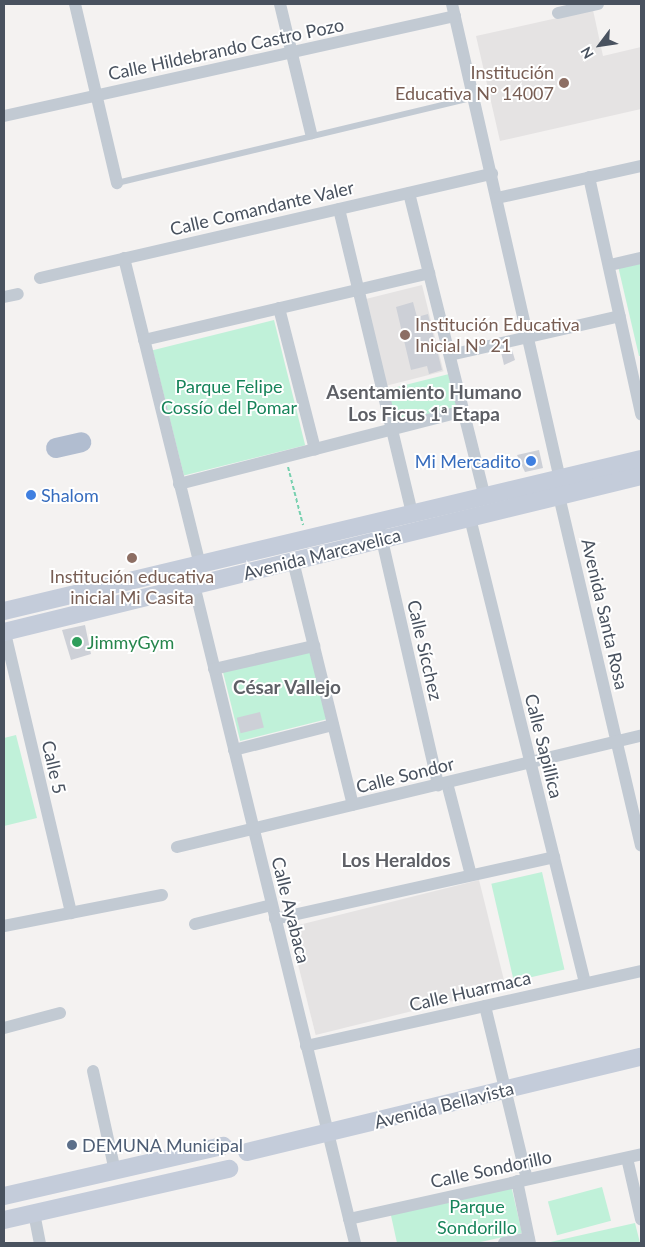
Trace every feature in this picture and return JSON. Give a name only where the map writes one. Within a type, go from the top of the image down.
[{"type":"main road","points":[[56,448],[81,442]]},
{"type":"street","points":[[75,4],[117,183]]},
{"type":"street","points":[[280,4],[311,134]]},
{"type":"street","points":[[558,13],[598,4]]},
{"type":"street","name":"Calle Hildebrando Castro Pozo","points":[[4,116],[292,53],[454,10]]},
{"type":"street","name":"Avenida Santa Rosa","points":[[454,10],[529,337],[559,488],[641,845]]},
{"type":"street","points":[[497,198],[641,166]]},
{"type":"street","name":"Calle Comandante Valer","points":[[40,278],[492,174]]},
{"type":"street","points":[[589,178],[620,316],[637,369],[641,414]]},
{"type":"street","points":[[409,193],[485,497]]},
{"type":"street","points":[[339,209],[390,430],[412,514]]},
{"type":"street","points":[[124,258],[200,565],[194,585]]},
{"type":"street","points":[[610,265],[641,258]]},
{"type":"street","points":[[144,340],[429,273]]},
{"type":"street","points":[[4,297],[18,294]]},
{"type":"street","points":[[279,308],[314,450]]},
{"type":"street","points":[[450,355],[620,316]]},
{"type":"street","points":[[179,484],[463,411]]},
{"type":"street","name":"Avenida Marcavelica","points":[[4,611],[306,540],[470,518],[641,459]]},
{"type":"street","name":"Avenida Marcavelica","points":[[4,631],[293,561],[380,531],[412,514],[485,497],[641,476]]},
{"type":"street","name":"Calle Sapillica","points":[[470,518],[585,983]]},
{"type":"street","name":"Calle Sícchez","points":[[380,531],[443,784],[471,875]]},
{"type":"street","points":[[293,561],[352,805]]},
{"type":"street","name":"Calle Ayabaca","points":[[194,585],[355,1243]]},
{"type":"street","name":"Calle 5","points":[[4,631],[71,913]]},
{"type":"street","points":[[214,669],[314,646]]},
{"type":"street","points":[[234,750],[333,725]]},
{"type":"street","name":"Calle Sondor","points":[[177,847],[641,736]]},
{"type":"street","points":[[276,919],[554,857]]},
{"type":"street","points":[[4,926],[162,896]]},
{"type":"street","points":[[195,924],[272,905]]},
{"type":"street","name":"Calle Huarmaca","points":[[306,1046],[641,971]]},
{"type":"street","points":[[485,1006],[505,1090],[522,1180],[530,1241],[504,1243]]},
{"type":"street","points":[[4,1028],[60,1014]]},
{"type":"street","name":"Avenida Bellavista","points":[[247,1152],[641,1057]]},
{"type":"street","points":[[93,1071],[115,1171]]},
{"type":"street","points":[[4,1196],[223,1146]]},
{"type":"street","name":"Calle Sondorillo","points":[[349,1219],[641,1154]]},
{"type":"street","points":[[176,1156],[182,1180]]},
{"type":"street","points":[[627,1158],[641,1219]]},
{"type":"street","points":[[4,1220],[229,1169]]},
{"type":"street","points":[[34,1213],[40,1243]]},
{"type":"lane","points":[[117,183],[311,134],[474,97]]},
{"type":"path","points":[[286,457],[306,540]]},
{"type":"shaded area","name":"Institución Educativa Nº 14007","points":[[593,10],[603,56],[641,47],[641,109],[500,141],[476,36]]},
{"type":"shaded area","name":"Institución Educativa Inicial Nº 21","points":[[422,285],[444,371],[386,386],[365,299]]},
{"type":"shaded area","points":[[479,880],[506,988],[316,1035],[289,927]]},
{"type":"green space","points":[[641,260],[641,356],[639,356],[618,266]]},
{"type":"green space","name":"Parque Felipe Cossío del Pomar","points":[[274,320],[305,445],[184,475],[153,350]]},
{"type":"green space","points":[[449,374],[459,413],[391,430],[381,391]]},
{"type":"green space","points":[[311,649],[328,719],[240,741],[223,671]]},
{"type":"green space","points":[[16,735],[37,818],[4,826],[4,738]]},
{"type":"green space","points":[[542,872],[564,969],[514,981],[491,884]]},
{"type":"green space","name":"Parque Sondorillo","points":[[511,1185],[522,1233],[476,1243],[397,1243],[390,1211]]},
{"type":"green space","points":[[602,1187],[611,1221],[557,1235],[548,1201]]},
{"type":"green space","points":[[635,1223],[640,1243],[546,1243]]},
{"type":"building","points":[[413,302],[417,317],[428,314],[442,370],[429,374],[427,366],[411,370],[396,307]]},
{"type":"building","points":[[512,350],[515,360],[504,365],[501,352]]},
{"type":"building","name":"Mi Mercadito","points":[[539,450],[543,468],[525,472],[517,455]]},
{"type":"building","name":"JimmyGym","points":[[85,625],[91,654],[71,660],[62,630]]},
{"type":"building","points":[[260,712],[264,728],[241,733],[237,718]]},
{"type":"place","name":"Institución Educativa Nº 14007","points":[[564,83]]},
{"type":"place","name":"Institución Educativa Inicial Nº 21","points":[[405,335]]},
{"type":"place","name":"Mi Mercadito","points":[[531,461]]},
{"type":"place","name":"Shalom","points":[[31,495]]},
{"type":"place","name":"Institución educativa inicial Mi Casita","points":[[132,558]]},
{"type":"place","name":"JimmyGym","points":[[77,642]]},
{"type":"place","name":"DEMUNA Municipal","points":[[72,1145]]},
{"type":"district","name":"Asentamiento Humano Los Ficus 1ª Etapa","points":[[424,403]]},
{"type":"district","name":"César Vallejo","points":[[287,687]]},
{"type":"district","name":"Los Heraldos","points":[[396,860]]}]
